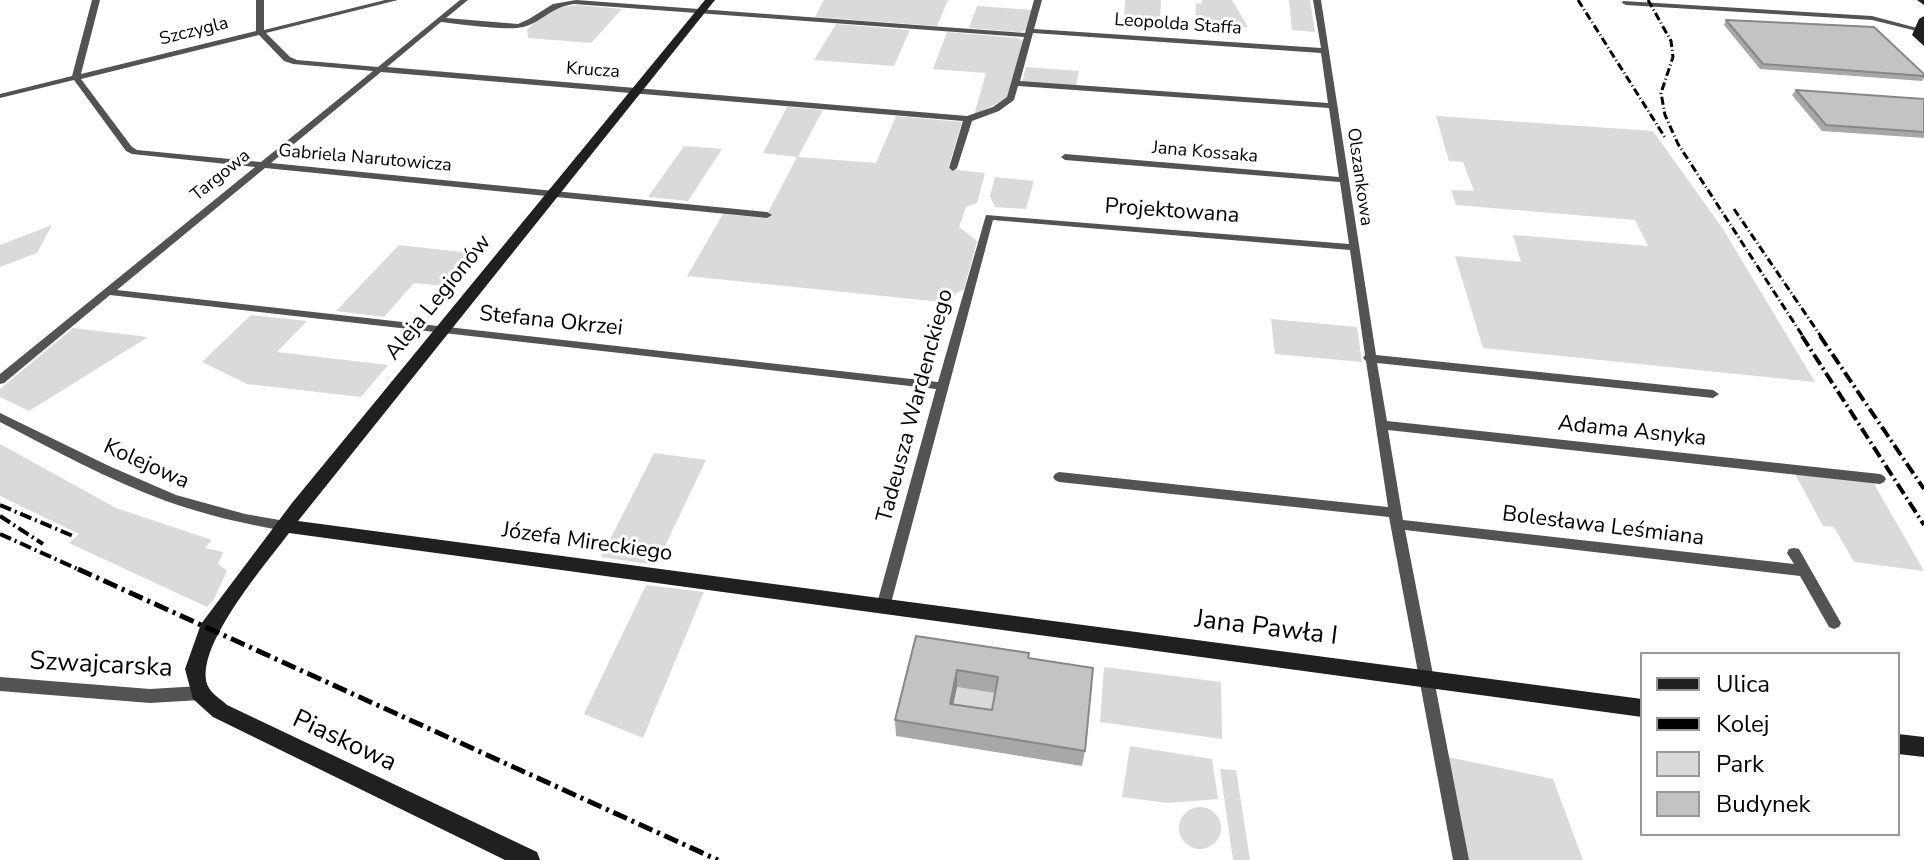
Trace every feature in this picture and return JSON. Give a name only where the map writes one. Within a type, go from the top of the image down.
[{"type":"street","points":[[76,77],[96,0]]},
{"type":"street","points":[[260,0],[260,32]]},
{"type":"street","name":"Szczygla","points":[[0,96],[394,0]]},
{"type":"street","name":"Targowa","points":[[0,380],[464,0]]},
{"type":"street","name":"Aleja Legionów","points":[[200,693],[195,669],[208,630],[285,526],[710,0]]},
{"type":"street","points":[[953,168],[968,119],[1011,98],[1038,0]]},
{"type":"street","name":"Olszankowa","points":[[1317,0],[1351,247],[1395,518],[1424,678],[1431,688],[1461,860]]},
{"type":"street","name":"Leopolda Staffa","points":[[439,20],[522,25],[547,7],[568,2],[1324,51]]},
{"type":"street","points":[[1626,3],[1922,22],[1924,43]]},
{"type":"street","name":"Krucza","points":[[260,32],[290,61],[968,119]]},
{"type":"street","name":"Gabriela Narutowicza","points":[[76,77],[132,151],[767,215]]},
{"type":"street","points":[[1016,83],[1330,106]]},
{"type":"street","name":"Jana Kossaka","points":[[1065,157],[1343,180]]},
{"type":"street","name":"Projektowana","points":[[989,217],[1351,247]]},
{"type":"street","name":"Tadeusza Wardenckiego","points":[[883,607],[989,217]]},
{"type":"street","name":"Stefana Okrzei","points":[[108,292],[941,386]]},
{"type":"street","points":[[1369,358],[1713,394]]},
{"type":"street","name":"Kolejowa","points":[[0,417],[151,493],[217,515],[285,526]]},
{"type":"street","name":"Adama Asnyka","points":[[1381,425],[1880,479]]},
{"type":"street","points":[[1059,477],[1395,518]]},
{"type":"street","name":"Bolesława Leśmiana","points":[[1395,518],[1804,571]]},
{"type":"street","name":"Józefa Mireckiego","points":[[285,526],[883,607]]},
{"type":"street","points":[[1794,553],[1834,623]]},
{"type":"street","name":"Jana Pawła I","points":[[883,607],[1640,708]]},
{"type":"street","name":"Szwajcarska","points":[[0,684],[150,696],[200,693]]},
{"type":"street","name":"Piaskowa","points":[[200,693],[220,711],[270,737],[529,860]]},
{"type":"street","points":[[1900,744],[1924,747]]},
{"type":"green space","points":[[824,0],[948,0],[937,26],[815,17]]},
{"type":"green space","points":[[1125,0],[1161,0],[1160,23],[1124,20]]},
{"type":"green space","points":[[1202,0],[1232,0],[1248,27],[1195,25],[1196,3],[1201,4]]},
{"type":"green space","points":[[1289,0],[1310,0],[1315,32],[1292,30]]},
{"type":"green space","points":[[578,5],[622,9],[591,43],[528,38],[527,30],[549,8]]},
{"type":"green space","points":[[977,6],[1032,10],[1027,30],[969,28]]},
{"type":"green space","points":[[836,24],[910,30],[894,66],[814,60]]},
{"type":"green space","points":[[947,32],[1024,41],[1007,98],[974,115],[986,73],[933,69]]},
{"type":"green space","points":[[1026,67],[1079,71],[1076,86],[1022,82]]},
{"type":"green space","points":[[787,107],[823,110],[798,157],[876,163],[896,116],[962,122],[948,169],[985,173],[977,203],[966,207],[959,227],[977,241],[964,289],[955,294],[952,303],[687,276],[723,214],[765,218],[797,157],[763,153]]},
{"type":"green space","points":[[1436,116],[1653,131],[1723,229],[1815,382],[1483,348],[1455,256],[1521,262],[1513,235],[1648,246],[1635,220],[1456,205],[1451,190],[1474,191],[1463,162],[1449,161]]},
{"type":"green space","points":[[684,146],[722,149],[688,201],[648,197]]},
{"type":"green space","points":[[995,177],[1034,181],[1026,209],[995,207],[990,196]]},
{"type":"green space","points":[[52,225],[37,253],[0,267],[0,245]]},
{"type":"green space","points":[[399,245],[481,254],[454,287],[414,283],[384,317],[336,311]]},
{"type":"green space","points":[[251,315],[307,321],[277,352],[388,365],[361,397],[247,384],[202,362]]},
{"type":"green space","points":[[1271,319],[1357,327],[1362,362],[1275,354]]},
{"type":"green space","points":[[73,328],[148,337],[29,411],[0,397],[0,389]]},
{"type":"green space","points":[[0,444],[116,508],[212,540],[205,548],[223,552],[218,564],[227,571],[214,599],[207,607],[69,543],[79,534],[0,496]]},
{"type":"green space","points":[[654,453],[706,460],[656,565],[601,557]]},
{"type":"green space","points":[[1795,474],[1873,482],[1924,571],[1854,562],[1834,527],[1823,526]]},
{"type":"green space","points":[[646,585],[704,592],[643,738],[584,714]]},
{"type":"green space","points":[[1104,667],[1221,682],[1222,739],[1100,722]]},
{"type":"green space","points":[[957,687],[997,693],[991,726],[950,720]]},
{"type":"green space","points":[[1130,746],[1212,759],[1218,799],[1167,803],[1122,797]]},
{"type":"green space","points":[[1448,757],[1553,779],[1583,860],[1466,860]]},
{"type":"green space","points":[[1220,769],[1236,770],[1250,860],[1233,860]]},
{"type":"green space","points":[[1200,807],[1215,813],[1221,828],[1215,843],[1200,849],[1185,843],[1179,828],[1185,813]]},
{"type":"building","points":[[1726,20],[1874,27],[1924,76],[1763,64]]},
{"type":"building","points":[[1796,90],[1924,99],[1924,132],[1826,125]]},
{"type":"building","points":[[916,636],[1029,653],[1028,658],[1093,668],[1085,751],[895,720]],"holes":[[[957,670],[998,677],[992,710],[950,704]]]},
{"type":"railway","points":[[1578,0],[1666,139]]},
{"type":"railway","points":[[1648,0],[1671,41],[1673,57],[1661,93],[1665,115],[1678,144],[1804,338]]},
{"type":"railway","points":[[1734,209],[1822,338]]},
{"type":"railway","points":[[1802,336],[1924,525]]},
{"type":"railway","points":[[1820,336],[1924,489]]},
{"type":"railway","points":[[0,505],[73,536]]},
{"type":"railway","points":[[0,516],[43,544]]},
{"type":"railway","points":[[0,534],[82,571]]},
{"type":"railway","points":[[78,569],[718,860]]}]
